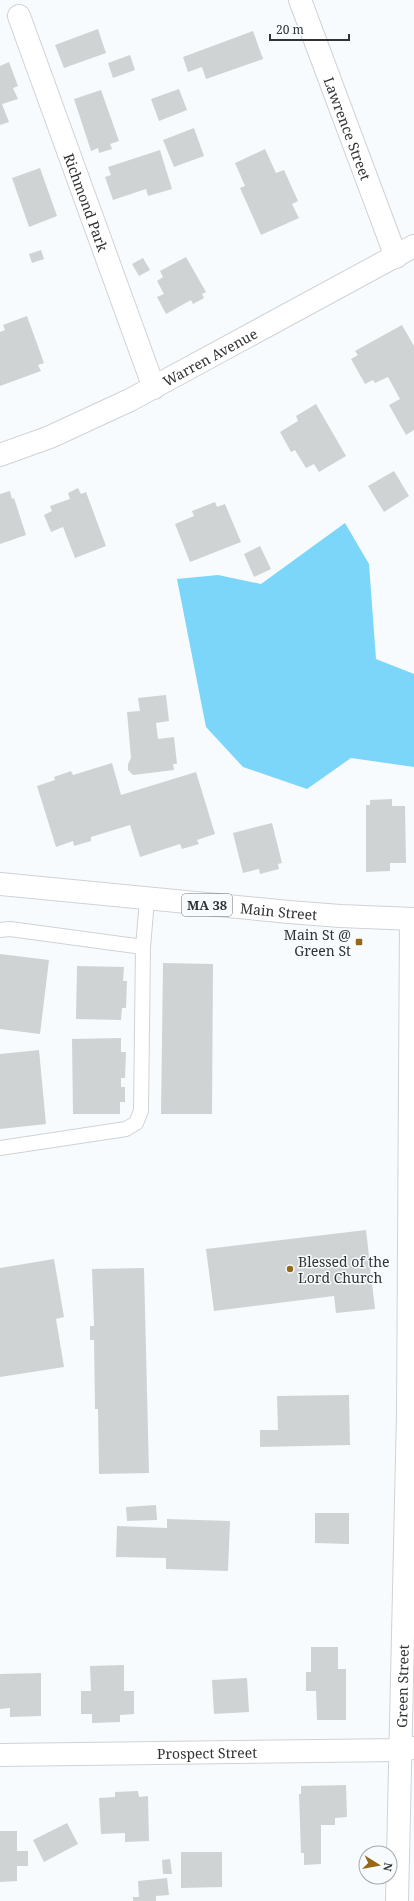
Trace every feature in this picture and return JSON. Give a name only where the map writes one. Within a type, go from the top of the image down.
[{"type":"street","name":"Lawrence Street","points":[[300,0],[405,252]]},
{"type":"street","name":"Richmond Park","points":[[19,16],[154,388]]},
{"type":"street","name":"Warren Avenue","points":[[0,455],[79,424],[154,388],[405,252]]},
{"type":"street","name":"Main Street","points":[[0,884],[147,900],[333,916],[412,919]]},
{"type":"street","name":"Green Street","points":[[398,1901],[407,1749],[412,919]]},
{"type":"street","name":"Prospect Street","points":[[0,1755],[407,1749]]},
{"type":"lane","points":[[0,1148],[126,1129],[133,1126],[139,1119],[141,1111],[143,947],[147,900]]},
{"type":"lane","points":[[0,930],[10,929],[143,947]]},
{"type":"shaded area","points":[[345,523],[369,564],[376,659],[414,674],[414,767],[351,758],[307,789],[243,767],[206,727],[177,579],[218,575],[261,584]]},
{"type":"building","points":[[98,29],[106,53],[64,68],[55,45]]},
{"type":"building","points":[[253,31],[263,59],[206,79],[202,67],[188,72],[183,57]]},
{"type":"building","points":[[130,55],[135,70],[113,78],[108,63]]},
{"type":"building","points":[[9,62],[18,86],[13,88],[18,99],[2,104],[9,122],[0,125],[0,66]]},
{"type":"building","points":[[179,89],[187,110],[159,121],[151,99]]},
{"type":"building","points":[[101,90],[119,141],[110,144],[112,149],[99,153],[98,148],[91,151],[74,99]]},
{"type":"building","points":[[194,128],[204,156],[174,167],[163,140]]},
{"type":"building","points":[[265,149],[276,173],[284,170],[298,201],[292,204],[299,218],[261,235],[240,188],[245,186],[235,163]]},
{"type":"building","points":[[160,150],[172,189],[148,196],[146,189],[113,200],[105,177],[111,175],[108,167]]},
{"type":"building","points":[[40,168],[57,216],[29,227],[12,178]]},
{"type":"building","points":[[41,250],[44,259],[32,263],[29,254]]},
{"type":"building","points":[[186,257],[206,292],[202,294],[204,298],[193,304],[191,300],[166,314],[157,297],[164,294],[157,281],[163,277],[160,271]]},
{"type":"building","points":[[143,258],[150,270],[139,276],[132,264]]},
{"type":"building","points":[[27,316],[44,363],[38,365],[41,371],[0,386],[0,332],[5,330],[3,325]]},
{"type":"building","points":[[402,325],[414,346],[414,430],[406,435],[389,405],[400,399],[388,377],[375,383],[373,380],[365,384],[351,359],[358,355],[355,351]]},
{"type":"building","points":[[316,404],[346,456],[319,472],[314,464],[306,468],[295,450],[291,452],[280,432],[298,421],[296,416]]},
{"type":"building","points":[[394,471],[409,496],[384,512],[368,486]]},
{"type":"building","points":[[78,488],[81,494],[86,492],[106,546],[75,558],[63,527],[51,532],[44,515],[52,511],[50,506],[70,499],[68,493]]},
{"type":"building","points":[[10,491],[12,499],[14,498],[26,535],[0,544],[0,494]]},
{"type":"building","points":[[215,502],[217,507],[225,504],[241,542],[190,562],[175,524],[194,516],[192,511]]},
{"type":"building","points":[[260,546],[271,569],[254,577],[244,554]]},
{"type":"building","points":[[166,695],[169,721],[156,723],[158,739],[174,737],[177,764],[173,764],[174,770],[133,775],[128,770],[128,764],[131,758],[127,712],[140,711],[138,698]]},
{"type":"building","points":[[112,763],[121,795],[196,772],[215,834],[197,840],[199,844],[182,849],[180,844],[140,857],[130,825],[91,837],[91,841],[74,846],[73,841],[56,847],[37,786],[55,780],[54,777],[71,771],[73,775]]},
{"type":"building","points":[[392,799],[392,806],[405,806],[406,863],[390,863],[390,871],[366,872],[366,805],[370,805],[370,800]]},
{"type":"building","points":[[272,823],[282,863],[278,864],[279,869],[260,874],[259,869],[243,873],[233,833]]},
{"type":"building","points":[[0,954],[49,960],[40,1034],[0,1029]]},
{"type":"building","points":[[163,963],[213,964],[212,1114],[161,1114]]},
{"type":"building","points":[[77,966],[124,967],[123,981],[127,981],[126,1008],[122,1008],[121,1020],[76,1019]]},
{"type":"building","points":[[121,1038],[121,1052],[126,1052],[125,1078],[121,1078],[121,1087],[125,1087],[125,1102],[120,1102],[120,1114],[73,1114],[72,1039]]},
{"type":"building","points":[[39,1050],[46,1124],[0,1129],[0,1054]]},
{"type":"building","name":"Blessed of the Lord Church","points":[[366,1230],[375,1309],[336,1313],[334,1296],[214,1311],[206,1249]]},
{"type":"building","points":[[54,1259],[64,1317],[56,1319],[64,1367],[0,1377],[0,1268]]},
{"type":"building","points":[[144,1268],[149,1473],[99,1474],[98,1409],[95,1409],[94,1340],[90,1340],[90,1326],[94,1326],[92,1269]]},
{"type":"building","points":[[349,1395],[350,1445],[260,1447],[260,1430],[278,1430],[277,1396]]},
{"type":"building","points":[[156,1505],[157,1520],[127,1521],[126,1507]]},
{"type":"building","points":[[315,1513],[349,1513],[349,1544],[315,1543]]},
{"type":"building","points":[[167,1519],[230,1521],[228,1571],[166,1569],[166,1558],[116,1557],[117,1526],[167,1528]]},
{"type":"building","points":[[311,1647],[338,1647],[338,1669],[346,1669],[346,1720],[317,1720],[316,1691],[306,1691],[306,1672],[311,1672]]},
{"type":"building","points":[[124,1665],[124,1691],[134,1691],[134,1714],[120,1715],[120,1722],[92,1723],[92,1714],[81,1714],[81,1691],[91,1691],[90,1666]]},
{"type":"building","points":[[41,1673],[41,1716],[10,1717],[10,1708],[0,1709],[0,1674]]},
{"type":"building","points":[[247,1678],[249,1712],[214,1714],[212,1680]]},
{"type":"building","points":[[346,1785],[347,1817],[335,1818],[335,1825],[321,1825],[321,1864],[304,1865],[304,1853],[301,1853],[299,1794],[301,1794],[301,1786]]},
{"type":"building","points":[[138,1791],[139,1797],[148,1796],[149,1841],[125,1842],[125,1833],[101,1834],[99,1798],[115,1797],[115,1792]]},
{"type":"building","points":[[67,1823],[78,1844],[44,1862],[33,1840]]},
{"type":"building","points":[[0,1831],[17,1831],[17,1851],[28,1851],[28,1866],[17,1866],[17,1881],[0,1882]]},
{"type":"building","points":[[181,1852],[222,1852],[222,1887],[181,1888]]},
{"type":"building","points":[[170,1859],[172,1874],[163,1874],[162,1860]]},
{"type":"building","points":[[167,1878],[169,1895],[156,1896],[156,1901],[133,1901],[133,1897],[139,1897],[138,1881]]},
{"type":"place","name":"Main St @ Green St","points":[[359,942]]},
{"type":"place","name":"Blessed of the Lord Church","points":[[290,1269]]}]
